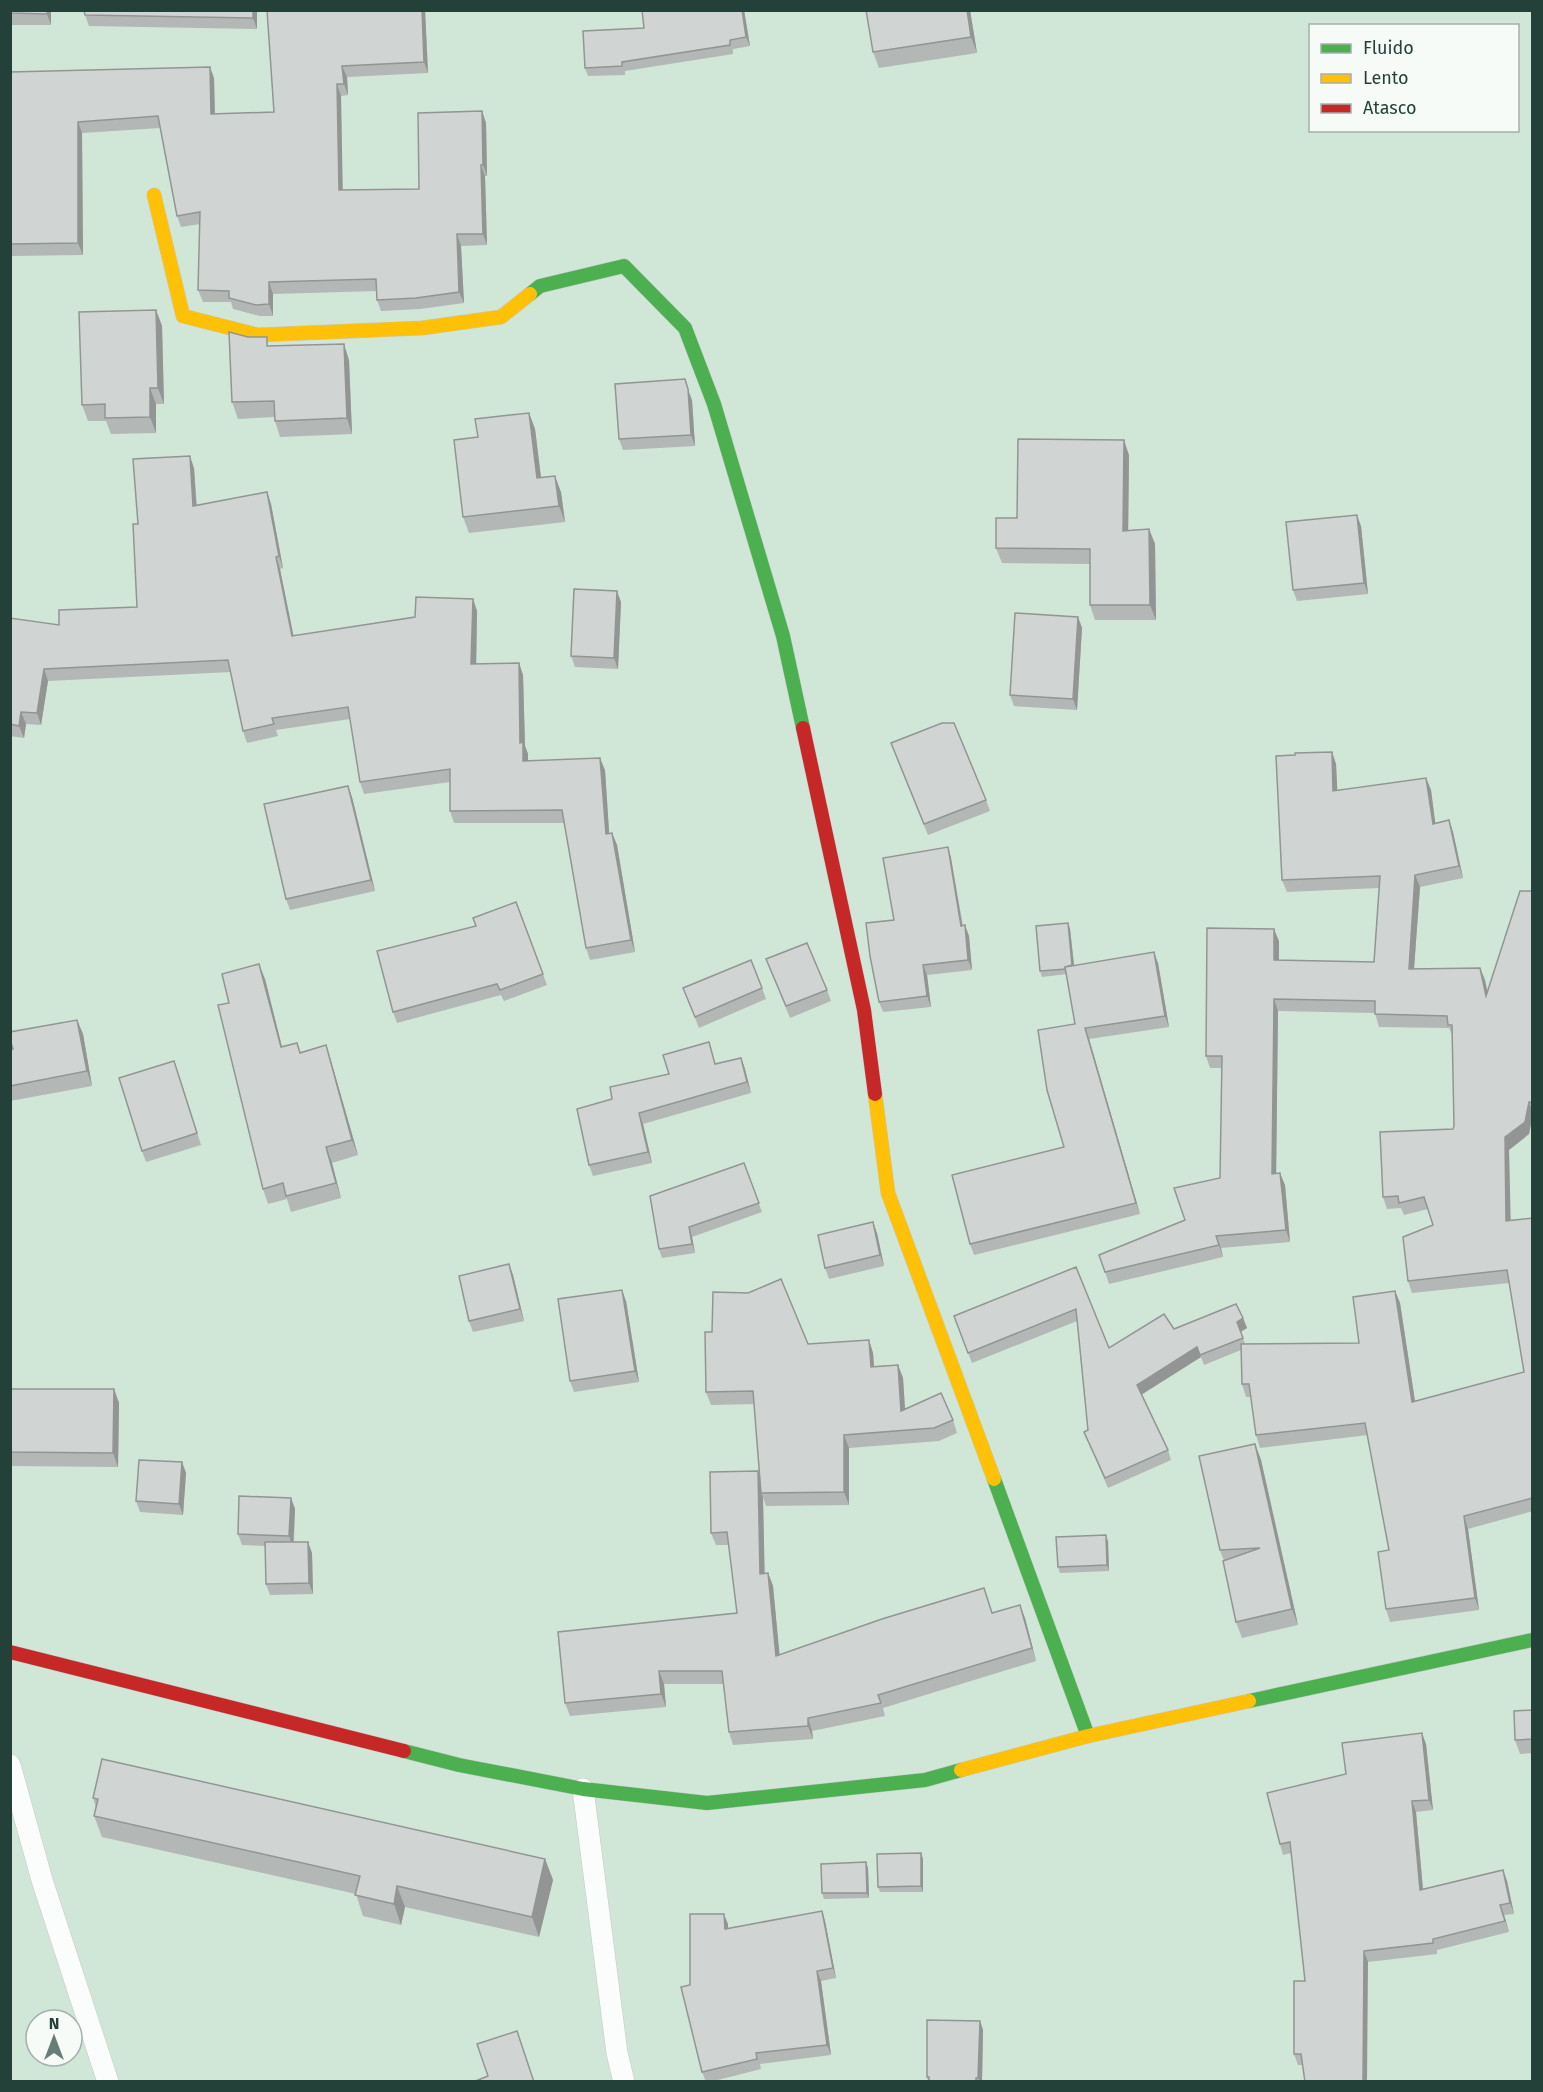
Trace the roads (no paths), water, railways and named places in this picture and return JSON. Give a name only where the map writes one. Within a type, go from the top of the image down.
[{"type":"street","points":[[154,195],[183,316],[258,335],[422,328],[501,317],[540,286],[624,266],[685,328],[714,404],[783,636],[864,1010],[888,1193],[1088,1736]]},
{"type":"street","points":[[10,1652],[459,1765],[584,1789],[707,1803],[925,1780],[1088,1736],[1533,1640]]},
{"type":"lane","points":[[10,1765],[42,1880],[108,2082]]},
{"type":"lane","points":[[584,1789],[616,2053],[624,2082]]}]
